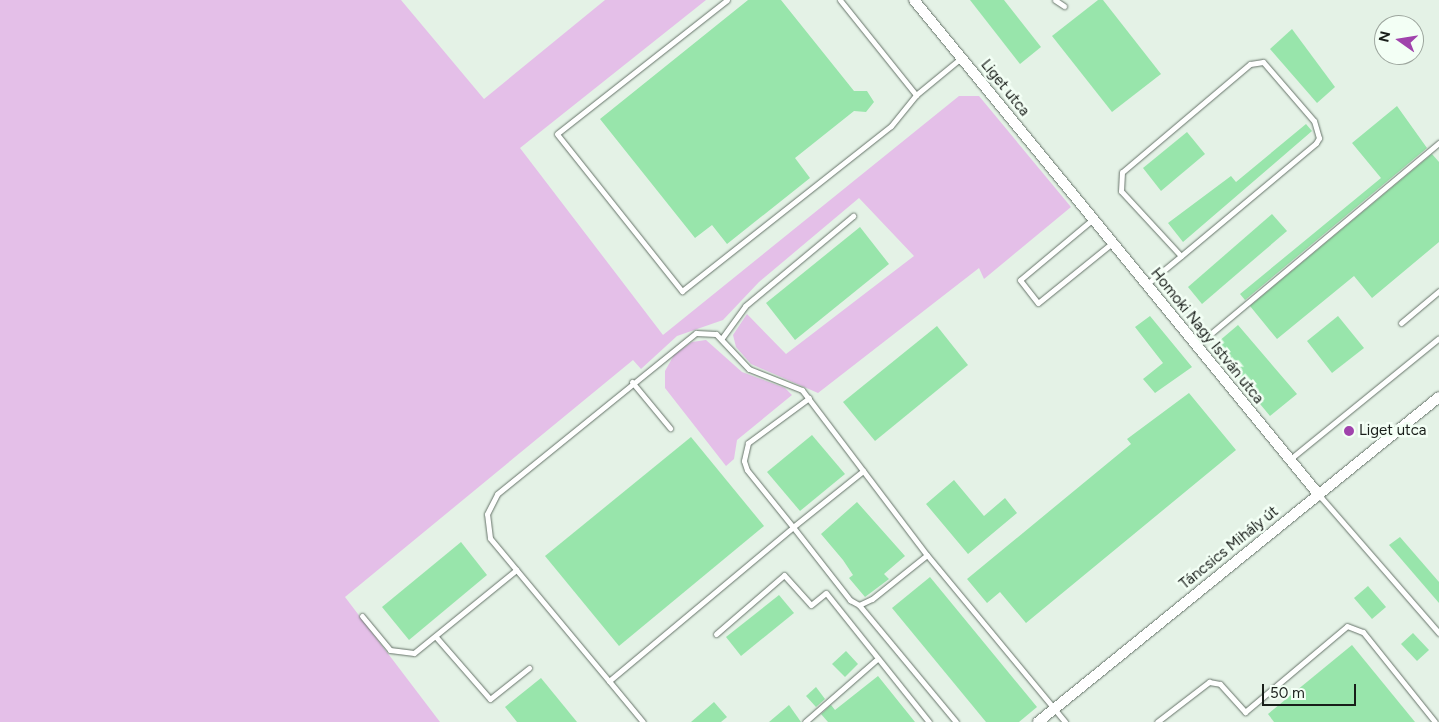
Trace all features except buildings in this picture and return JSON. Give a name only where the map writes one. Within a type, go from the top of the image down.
[{"type":"street","name":"Liget utca","points":[[914,0],[1074,195]]},
{"type":"street","name":"Homoki Nagy István utca","points":[[1074,195],[1319,495]]},
{"type":"street","name":"Táncsics Mihály út","points":[[1038,722],[1439,397]]},
{"type":"lane","points":[[727,0],[557,134],[682,291],[891,126],[916,94],[961,58]]},
{"type":"lane","points":[[840,0],[916,94]]},
{"type":"lane","points":[[1055,0],[1064,6]]},
{"type":"lane","points":[[1146,285],[1181,256],[1319,138],[1314,121],[1263,62],[1250,64],[1122,172],[1121,190],[1181,256]]},
{"type":"lane","points":[[1196,346],[1439,143]]},
{"type":"lane","points":[[722,338],[745,306],[853,216]]},
{"type":"lane","points":[[1093,219],[1020,280],[1038,303],[1112,243]]},
{"type":"lane","points":[[1401,323],[1439,291]]},
{"type":"lane","points":[[643,722],[516,570],[486,530],[491,502],[632,382],[696,333],[709,331],[722,338],[749,369],[793,383],[808,398],[927,554],[1065,722]]},
{"type":"lane","points":[[1289,460],[1439,338]]},
{"type":"lane","points":[[632,382],[670,428]]},
{"type":"lane","points":[[808,398],[757,435],[744,452],[747,470],[850,600],[859,604],[956,722]]},
{"type":"lane","points":[[609,681],[793,527],[864,471]]},
{"type":"lane","points":[[1319,495],[1439,633]]},
{"type":"lane","points":[[859,604],[872,600],[927,554]]},
{"type":"lane","points":[[362,616],[390,650],[398,654],[414,653],[516,570]]},
{"type":"lane","points":[[716,634],[784,575],[810,606],[826,593],[876,660],[929,722]]},
{"type":"lane","points":[[1157,722],[1208,682],[1220,684],[1245,712],[1347,626],[1363,632],[1435,722]]},
{"type":"lane","points":[[436,637],[490,700],[529,668]]},
{"type":"lane","points":[[805,722],[876,660]]},
{"type":"shaded area","points":[[0,0],[401,0],[484,99],[605,0],[706,0],[520,148],[663,335],[959,96],[979,96],[1071,207],[984,279],[979,268],[818,393],[751,364],[736,347],[733,335],[747,314],[786,354],[914,256],[859,198],[759,282],[723,320],[677,336],[641,369],[633,360],[345,597],[440,722],[0,722]]},
{"type":"shaded area","points":[[706,340],[742,372],[785,388],[792,395],[737,440],[734,459],[726,466],[665,388],[665,371],[674,355],[692,342]]},
{"type":"place","name":"Liget utca","points":[[1349,431]]}]
